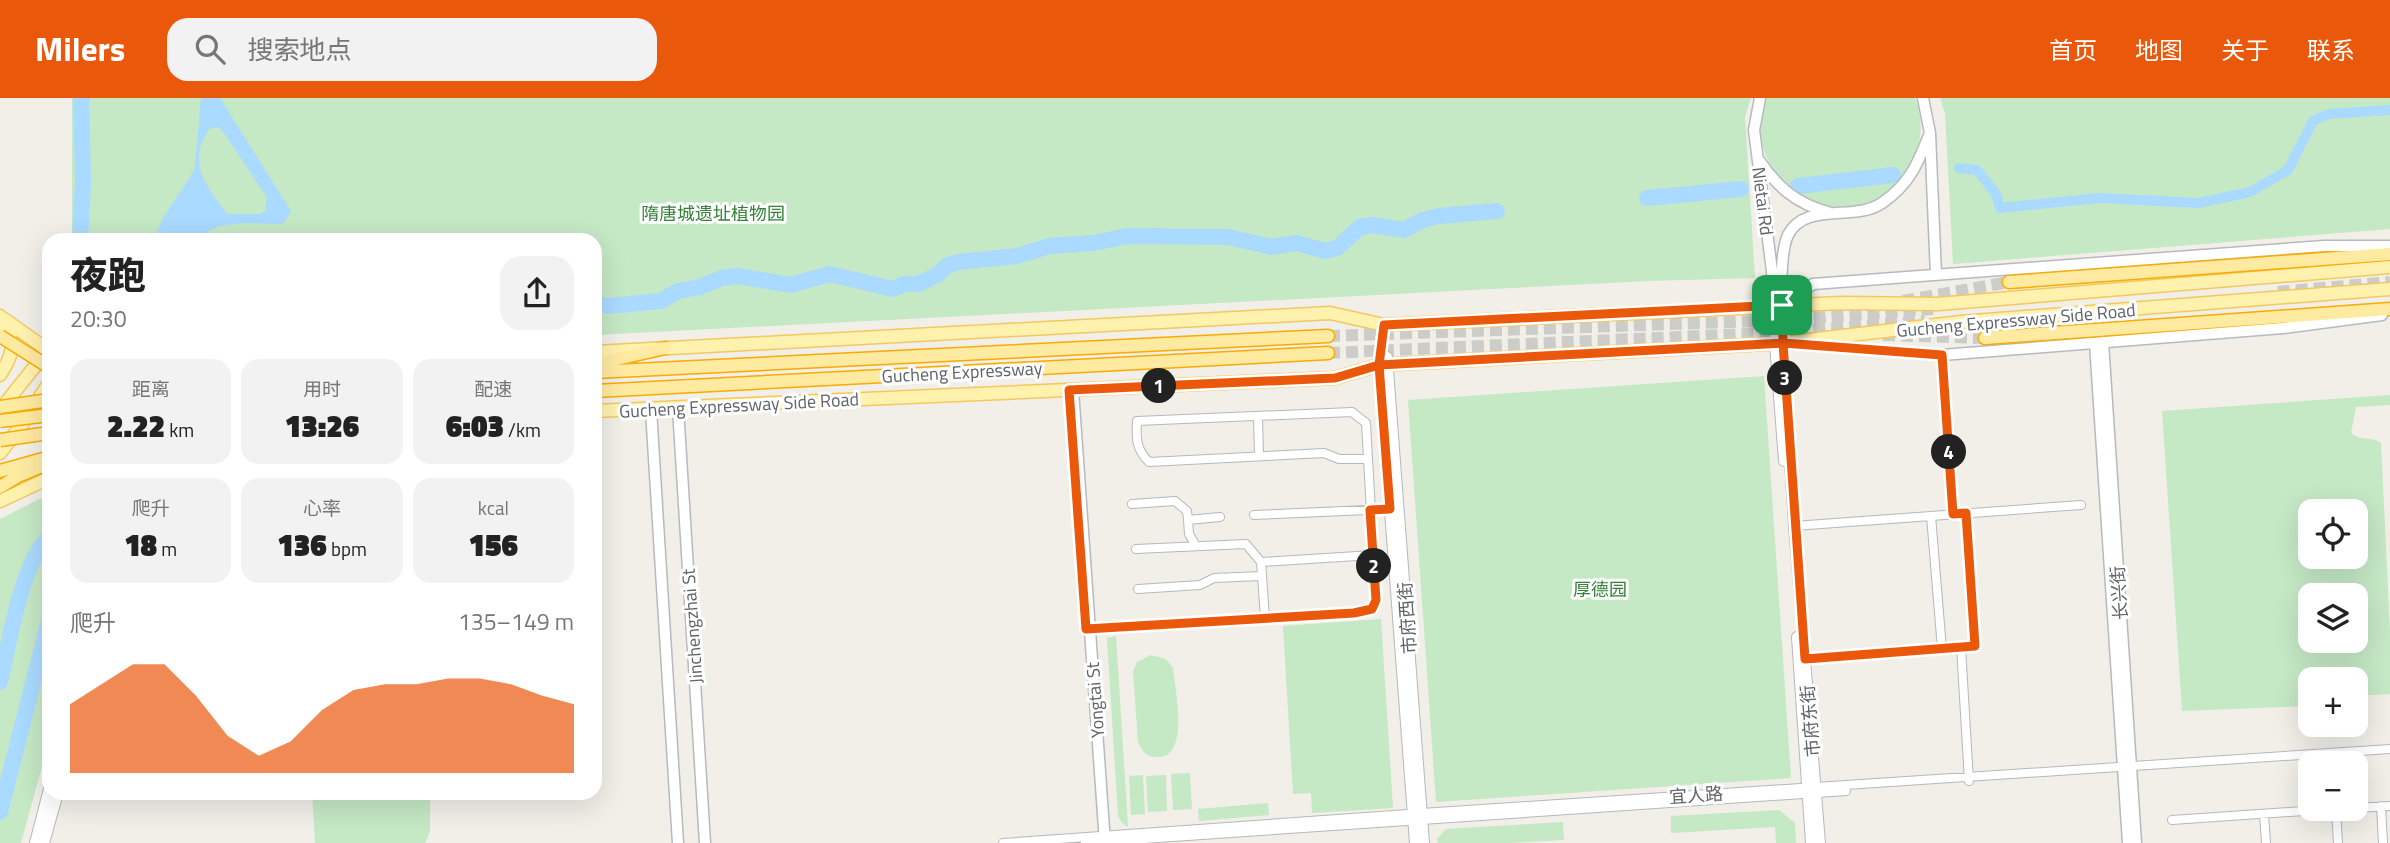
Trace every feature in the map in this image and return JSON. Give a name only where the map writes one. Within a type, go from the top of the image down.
[{"type":"highway","points":[[2009,282],[2390,254]]},
{"type":"highway","points":[[1985,338],[2390,311]]},
{"type":"highway","points":[[0,335],[42,362]]},
{"type":"highway","name":"Gucheng Expressway","points":[[602,372],[1328,336]]},
{"type":"highway","points":[[602,362],[664,348]]},
{"type":"highway","name":"Gucheng Expressway","points":[[602,391],[1328,354]]},
{"type":"highway","points":[[0,409],[42,401]]},
{"type":"highway","points":[[0,421],[42,416]]},
{"type":"highway","points":[[0,440],[42,434]]},
{"type":"highway","points":[[0,471],[42,459]]},
{"type":"highway","points":[[0,487],[42,466]]},
{"type":"main road","name":"Nietai Rd","points":[[1760,98],[1754,130],[1778,305]]},
{"type":"main road","points":[[1923,98],[1930,133],[1936,275]]},
{"type":"main road","points":[[1778,305],[1784,253],[1788,236],[1796,224],[1813,216],[1863,211],[1880,205],[1900,188],[1916,169],[1930,133]]},
{"type":"main road","points":[[1758,158],[1772,179],[1788,194],[1811,207],[1838,215]]},
{"type":"main road","points":[[1778,305],[1812,284],[2324,246],[2390,246]]},
{"type":"main road","name":"Gucheng Expressway Side Road","points":[[602,352],[1330,313],[1384,325],[1778,305],[1938,304],[2390,267]]},
{"type":"main road","name":"Gucheng Expressway Side Road","points":[[602,411],[1335,378],[1383,364],[1779,343],[1961,322],[2390,289]]},
{"type":"main road","name":"市府东街","points":[[1778,305],[1779,343]]},
{"type":"main road","points":[[1779,343],[1942,355],[2283,328],[2390,311]]},
{"type":"main road","points":[[0,316],[42,346]]},
{"type":"main road","points":[[0,316],[13,339],[12,358],[0,375]]},
{"type":"main road","name":"长兴街","points":[[2099,342],[2127,769],[2128,843]]},
{"type":"main road","points":[[0,409],[42,357]]},
{"type":"main road","name":"Yongtai St","points":[[1071,390],[1102,840]]},
{"type":"main road","points":[[0,453],[42,394]]},
{"type":"main road","name":"Jinchengzhai St","points":[[678,408],[705,843]]},
{"type":"main road","name":"Jinchengzhai St","points":[[651,410],[678,843]]},
{"type":"main road","points":[[0,502],[42,481]]},
{"type":"main road","name":"长兴街","points":[[2127,769],[2136,843]]},
{"type":"street","name":"市府西街","points":[[1384,325],[1383,364],[1390,509],[1418,817],[1424,843]]},
{"type":"street","name":"市府东街","points":[[1779,343],[1805,659],[1812,791],[1811,843]]},
{"type":"street","name":"市府东街","points":[[1779,343],[1812,791],[1820,843]]},
{"type":"street","points":[[1942,355],[1953,514]]},
{"type":"street","name":"市府西街","points":[[1383,364],[1418,817],[1415,843]]},
{"type":"street","points":[[1088,629],[1354,613],[1372,609],[1376,600],[1366,423],[1352,412],[1137,421],[1136,440],[1139,452],[1149,462],[1324,453],[1339,460],[1367,459]]},
{"type":"street","points":[[1258,416],[1259,456]]},
{"type":"street","points":[[1132,504],[1175,501],[1187,511],[1189,534],[1196,547]]},
{"type":"street","points":[[1794,526],[2081,505]]},
{"type":"street","points":[[1254,515],[1390,509]]},
{"type":"street","points":[[1805,659],[1975,646],[1966,513]]},
{"type":"street","points":[[1931,516],[1942,649]]},
{"type":"street","points":[[1188,520],[1220,517]]},
{"type":"street","points":[[1136,549],[1246,544],[1261,562],[1265,618]]},
{"type":"street","points":[[1261,562],[1373,555]]},
{"type":"street","points":[[1138,589],[1200,585],[1214,578],[1261,576]]},
{"type":"street","points":[[1961,647],[1969,779]]},
{"type":"street","name":"宜人路","points":[[1003,843],[1102,840],[2390,751]]},
{"type":"street","points":[[35,843],[46,800]]},
{"type":"street","points":[[44,843],[56,800]]},
{"type":"street","points":[[2383,843],[2385,806]]},
{"type":"street","points":[[2172,820],[2298,812]]},
{"type":"street","points":[[2264,814],[2266,843]]},
{"type":"street","points":[[2337,821],[2338,843]]},
{"type":"street","name":"宜人路","points":[[1085,843],[1102,840]]},
{"type":"green space","name":"隋唐城遗址植物园","points":[[72,98],[1751,98],[1745,117],[1755,278],[1648,281],[602,335],[602,233],[72,233]]},
{"type":"green space","points":[[1766,98],[1915,98],[1921,124],[1915,157],[1890,191],[1864,205],[1836,207],[1808,199],[1785,183],[1768,160],[1761,131]]},
{"type":"green space","points":[[1940,98],[2390,98],[2390,229],[1953,264],[1945,113]]},
{"type":"green space","name":"厚德园","points":[[1764,376],[1791,778],[1436,802],[1408,400]]},
{"type":"green space","points":[[2390,395],[2390,405],[2356,407],[2351,433],[2381,443],[2390,632],[2390,694],[2368,695],[2368,667],[2298,667],[2298,706],[2182,711],[2162,411]]},
{"type":"green space","points":[[42,498],[42,766],[21,843],[0,843],[0,519]]},
{"type":"green space","points":[[1381,619],[1393,808],[1312,813],[1311,793],[1293,794],[1283,626]]},
{"type":"green space","points":[[1116,636],[1128,827],[1118,816],[1107,638]]},
{"type":"green space","points":[[1151,655],[1166,659],[1173,668],[1178,705],[1174,746],[1168,754],[1158,757],[1145,753],[1138,742],[1133,671],[1137,662]]},
{"type":"green space","points":[[1190,773],[1192,809],[1173,810],[1171,774]]},
{"type":"green space","points":[[1143,775],[1145,814],[1131,815],[1129,776]]},
{"type":"green space","points":[[1166,775],[1167,811],[1148,812],[1146,776]]},
{"type":"green space","points":[[312,800],[430,800],[430,832],[425,843],[315,843]]},
{"type":"green space","points":[[1268,803],[1269,815],[1199,821],[1198,809]]},
{"type":"green space","points":[[1779,810],[1795,823],[1796,843],[1776,843],[1775,827],[1671,833],[1671,816]]},
{"type":"green space","points":[[1563,822],[1564,840],[1438,843],[1437,839],[1446,829]]},
{"type":"water","points":[[201,98],[220,98],[291,211],[283,224],[244,223],[224,225],[207,233],[157,233],[164,216],[195,166]],"holes":[[[218,127],[224,133],[267,198],[265,211],[260,214],[227,214],[206,184],[199,164],[202,142],[209,129]]]},
{"type":"waterway","points":[[80,233],[83,181],[81,98]]},
{"type":"waterway","points":[[1959,168],[1977,170],[1996,194],[2000,208],[2099,198],[2198,203],[2250,192],[2288,170],[2313,121],[2328,114],[2390,110]]},
{"type":"waterway","points":[[1798,186],[1893,175]]},
{"type":"waterway","points":[[1647,198],[1741,189]]},
{"type":"waterway","points":[[602,305],[661,301],[678,291],[737,276],[791,285],[829,274],[893,289],[904,284],[918,284],[937,275],[948,265],[958,262],[1017,256],[1050,246],[1093,243],[1128,236],[1228,237],[1272,247],[1296,243],[1326,251],[1337,248],[1360,227],[1372,225],[1404,230],[1422,220],[1439,216],[1497,211]]},
{"type":"waterway","points":[[0,682],[23,585],[42,546]]},
{"type":"waterway","points":[[0,812],[42,648]]},
{"type":"tunnel","points":[[1903,301],[2009,282]]},
{"type":"tunnel","points":[[2278,292],[2390,282]]},
{"type":"tunnel","points":[[1328,336],[1787,320],[1933,309]]},
{"type":"tunnel","points":[[1328,353],[1788,332],[1925,321]]},
{"type":"tunnel","points":[[1883,335],[1985,338]]},
{"type":"route","points":[[1782,305],[1384,325],[1379,365],[1335,378],[1069,390],[1086,629],[1354,613],[1372,609],[1376,600],[1370,510],[1390,509],[1379,365],[1783,343],[1805,659],[1975,646],[1966,513],[1953,514],[1942,355],[1783,343],[1782,305]]}]
